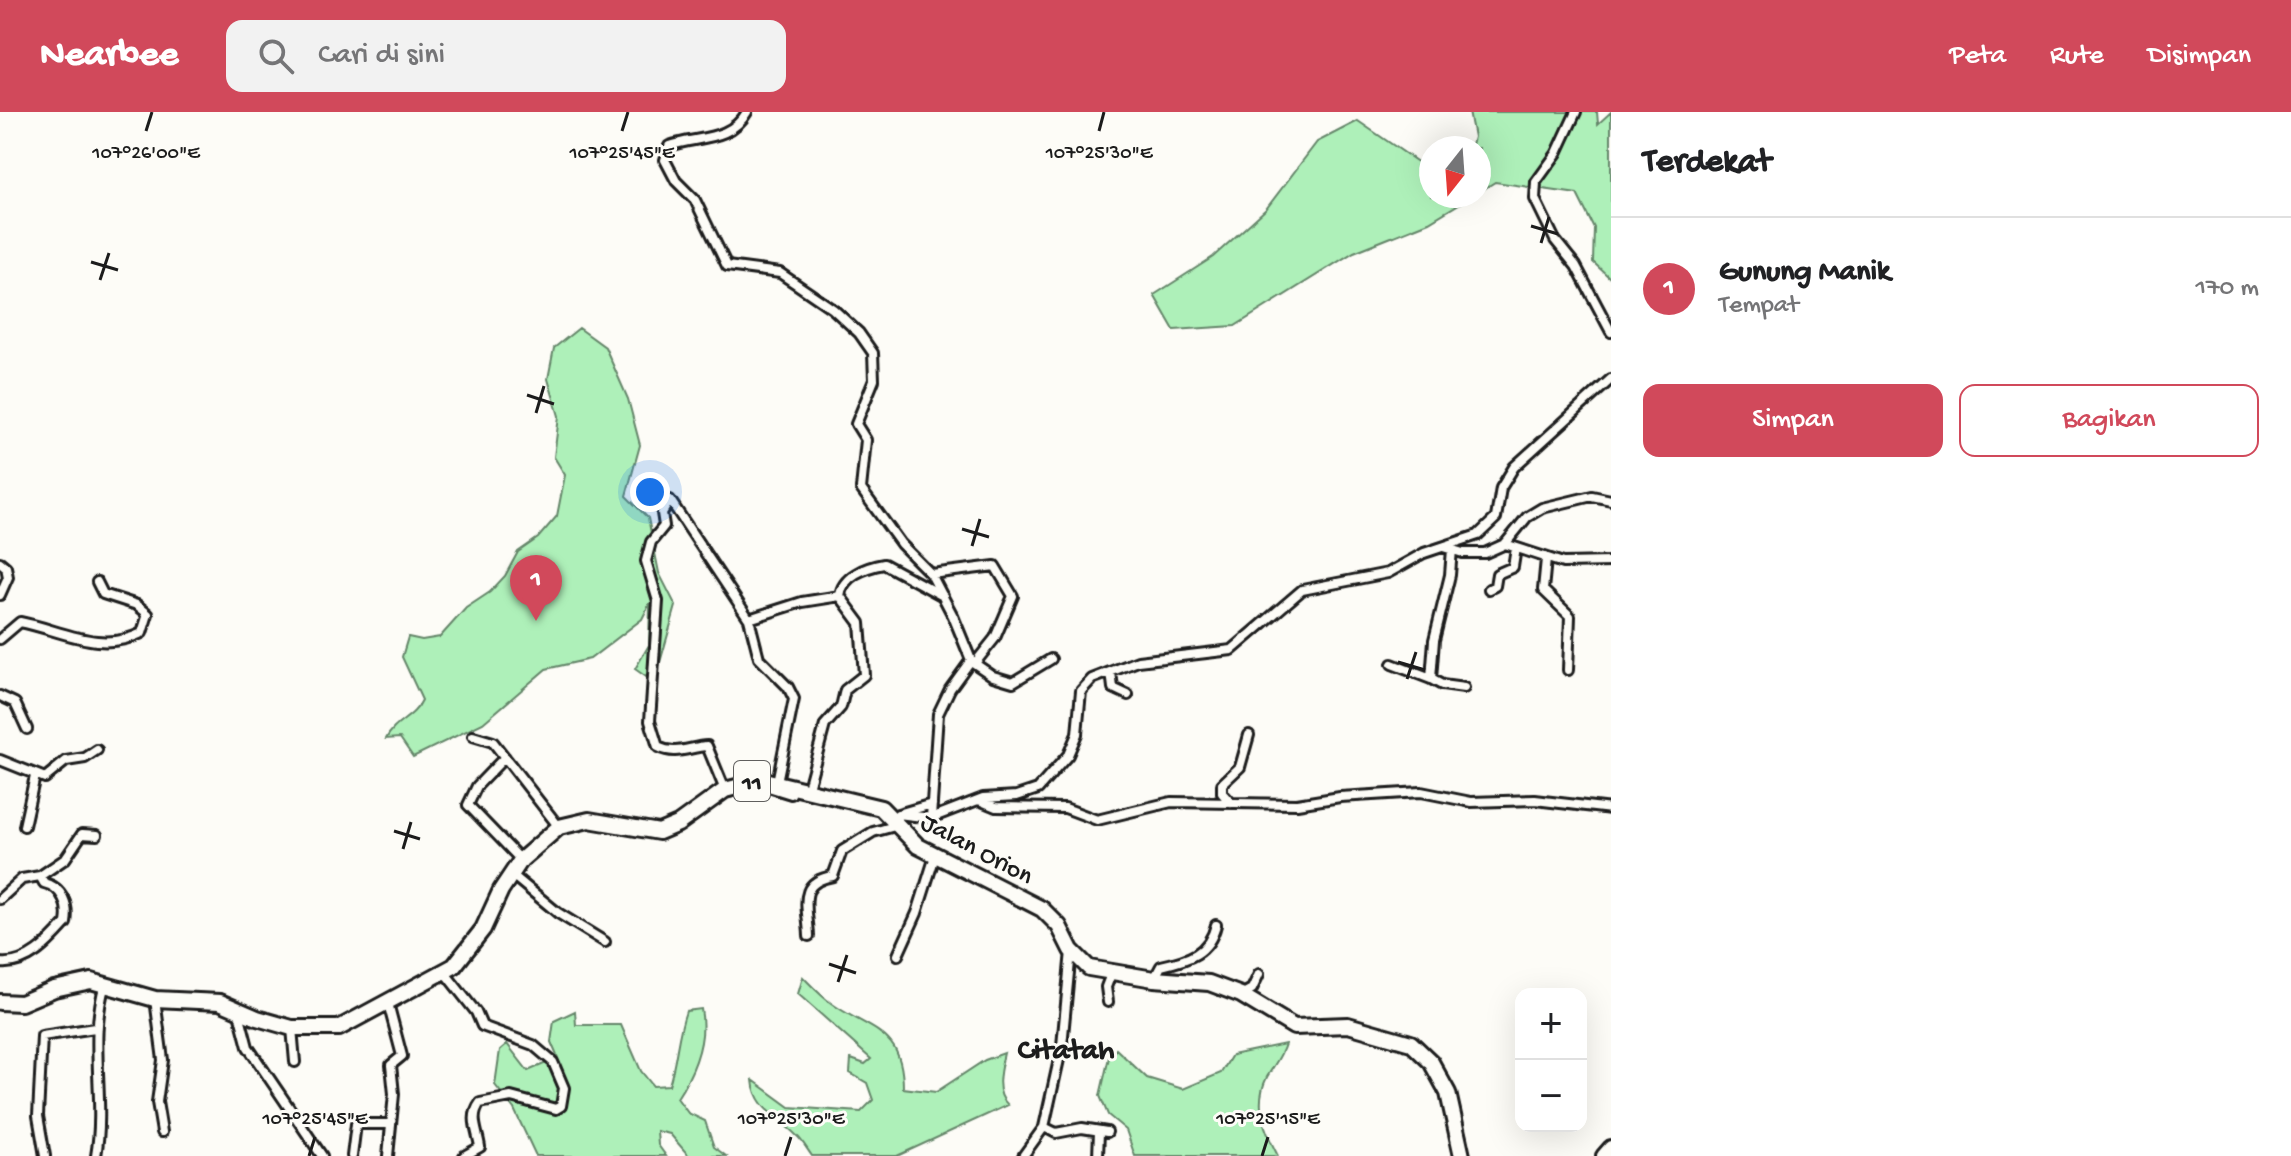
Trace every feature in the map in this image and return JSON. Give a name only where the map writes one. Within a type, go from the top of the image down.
[{"type":"highway","name":"Jalan Orion","points":[[559,827],[589,820],[659,832],[678,824],[725,790],[754,780],[808,788],[872,804],[893,817],[935,856],[1042,909],[1059,926],[1071,950],[1089,968],[1111,974],[1209,983],[1241,995],[1294,1027],[1348,1025],[1411,1043],[1431,1062],[1448,1093],[1462,1156]]},
{"type":"highway","points":[[3,996],[21,1003],[82,982],[105,984],[155,999],[203,1000],[292,1028],[339,1028],[445,973],[472,945],[521,860],[559,827]]},
{"type":"highway","points":[[1604,1156],[1611,1148]]},
{"type":"street","points":[[747,112],[740,124],[706,141],[669,146],[665,156],[668,169],[695,200],[727,266],[780,273],[833,309],[873,353],[874,380],[856,424],[866,440],[861,489],[901,544],[931,574],[973,662],[993,676],[1013,682],[1051,659]]},
{"type":"street","points":[[1576,112],[1557,153],[1536,182],[1535,199],[1555,240],[1576,266],[1611,332]]},
{"type":"street","points":[[893,817],[931,818],[979,800],[1017,796],[1038,789],[1066,760],[1076,738],[1082,686],[1138,661],[1232,650],[1302,590],[1388,573],[1474,537],[1489,527],[1501,503],[1501,488],[1514,467],[1611,379]]},
{"type":"street","points":[[1448,548],[1480,554],[1505,544],[1527,517],[1542,508],[1592,496],[1611,500]]},
{"type":"street","points":[[725,790],[707,746],[685,752],[658,747],[650,721],[658,601],[646,561],[651,542],[664,526],[662,513],[670,500],[749,619],[759,658],[788,687],[794,699],[777,782]]},
{"type":"street","points":[[1505,544],[1546,559],[1572,564],[1611,562]]},
{"type":"street","points":[[1431,679],[1434,640],[1450,575],[1448,548]]},
{"type":"street","points":[[1489,589],[1495,586],[1497,574],[1513,567],[1516,548]]},
{"type":"street","points":[[1546,559],[1543,590],[1570,616],[1568,670]]},
{"type":"street","points":[[0,562],[6,567],[8,577],[0,595]]},
{"type":"street","points":[[840,596],[843,584],[854,574],[884,564],[943,596]]},
{"type":"street","points":[[931,574],[995,566],[1013,596],[995,638],[950,689],[938,714],[931,818]]},
{"type":"street","points":[[0,639],[20,622],[43,631],[112,644],[142,633],[148,614],[137,605],[103,594],[97,582]]},
{"type":"street","points":[[749,619],[802,602],[840,596]]},
{"type":"street","points":[[808,788],[825,725],[841,707],[847,687],[864,675],[860,623],[840,596]]},
{"type":"street","points":[[1392,664],[1442,685],[1464,688]]},
{"type":"street","points":[[1111,672],[1113,688],[1128,695]]},
{"type":"street","points":[[0,696],[15,703],[27,729]]},
{"type":"street","points":[[1232,803],[1222,793],[1222,784],[1240,767],[1249,735]]},
{"type":"street","points":[[473,736],[488,739],[559,827]]},
{"type":"street","points":[[0,760],[35,776],[48,777],[66,761],[85,758],[97,750]]},
{"type":"street","points":[[505,757],[477,786],[468,805],[521,860]]},
{"type":"street","points":[[24,826],[35,776]]},
{"type":"street","points":[[754,780],[791,794]]},
{"type":"street","points":[[979,800],[996,807],[1058,807],[1097,820],[1161,803],[1297,804],[1340,797],[1421,792],[1489,804],[1535,800],[1611,809]]},
{"type":"street","points":[[809,936],[806,899],[810,885],[819,878],[833,876],[842,851],[893,817],[932,804]]},
{"type":"street","points":[[0,899],[22,879],[40,876],[65,859],[82,834],[97,835]]},
{"type":"street","points":[[898,955],[917,913],[935,856]]},
{"type":"street","points":[[511,874],[558,913],[605,942]]},
{"type":"street","points":[[0,963],[22,960],[43,947],[66,923],[66,903],[53,885],[44,883],[40,876]]},
{"type":"street","points":[[1154,979],[1161,966],[1177,964],[1205,949],[1216,925]]},
{"type":"street","points":[[1023,1156],[1044,1127],[1062,1046],[1071,950]]},
{"type":"street","points":[[445,973],[476,1012],[480,1024],[487,1030],[533,1045],[553,1062],[564,1088],[561,1106],[556,1109],[511,1097],[480,1103],[475,1110],[474,1122],[480,1147],[464,1156]]},
{"type":"street","points":[[1108,1002],[1106,987],[1111,974]]},
{"type":"street","points":[[1241,995],[1252,989],[1259,974]]},
{"type":"street","points":[[96,1155],[101,1111],[95,1028],[105,984]]},
{"type":"street","points":[[155,999],[163,1060],[157,1102],[162,1132]]},
{"type":"street","points":[[388,1003],[402,1056],[391,1065],[394,1094],[388,1156]]},
{"type":"street","points":[[238,1009],[248,1047],[322,1156]]},
{"type":"street","points":[[45,1156],[38,1116],[42,1089],[42,1036],[95,1028]]},
{"type":"street","points":[[292,1028],[295,1062]]},
{"type":"street","points":[[352,1156],[356,1124],[391,1124]]},
{"type":"street","points":[[1044,1127],[1056,1133],[1082,1128],[1103,1132],[1098,1156]]},
{"type":"green space","points":[[1469,112],[1597,112],[1598,124],[1611,112],[1611,279],[1593,262],[1594,228],[1577,194],[1495,182],[1491,184],[1491,136],[1474,136]]},
{"type":"green space","points":[[1358,121],[1419,163],[1419,208],[1452,208],[1429,222],[1354,252],[1235,326],[1174,330],[1154,295],[1213,257],[1266,209],[1317,142]]},
{"type":"green space","points":[[579,328],[605,347],[628,399],[640,445],[626,496],[648,518],[659,573],[676,606],[659,666],[649,679],[635,669],[649,645],[650,603],[642,619],[590,659],[546,669],[483,723],[413,757],[400,738],[386,739],[422,700],[402,657],[408,637],[422,640],[440,637],[466,608],[490,592],[505,576],[518,552],[538,538],[557,516],[565,475],[554,457],[559,416],[548,379],[554,348]]},
{"type":"green space","points":[[803,977],[827,1000],[882,1034],[891,1043],[902,1069],[903,1088],[936,1092],[985,1060],[1004,1053],[1000,1088],[1008,1105],[897,1156],[812,1156],[798,1137],[763,1105],[753,1080],[790,1107],[861,1112],[873,1100],[867,1083],[850,1073],[851,1059],[865,1064],[871,1059],[798,994]]},
{"type":"green space","points":[[701,1009],[701,1044],[689,1077],[677,1098],[688,1113],[705,1121],[714,1147],[726,1156],[689,1156],[670,1134],[657,1131],[658,1145],[666,1156],[536,1156],[514,1109],[495,1085],[500,1050],[507,1044],[528,1071],[558,1058],[551,1042],[554,1021],[575,1011],[576,1025],[621,1025],[641,1071],[653,1086],[669,1085],[686,1011]]},
{"type":"green space","points":[[1285,1044],[1267,1077],[1261,1098],[1262,1118],[1278,1156],[1135,1156],[1126,1130],[1108,1115],[1100,1096],[1109,1057],[1116,1049],[1147,1078],[1183,1089],[1221,1073],[1232,1055]]},
{"type":"place","name":"Gunung Manik","points":[[536,621]]},
{"type":"district","name":"Citatah","points":[[1066,1048]]}]
